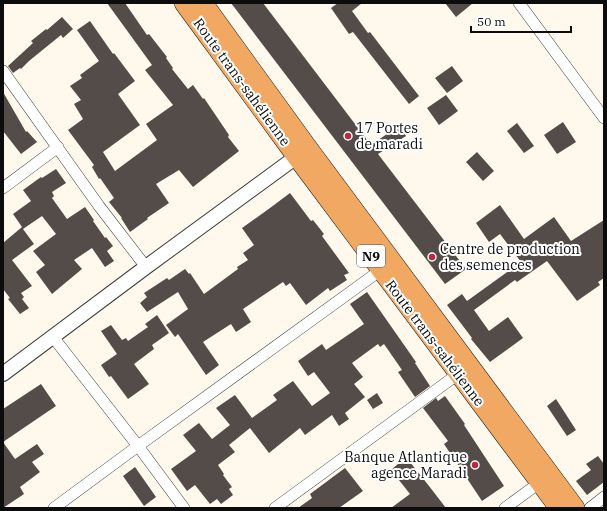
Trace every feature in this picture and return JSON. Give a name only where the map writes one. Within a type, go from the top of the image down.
[{"type":"highway","name":"Route trans-sahélienne","points":[[184,3],[302,152],[387,266],[575,508]]},
{"type":"highway","name":"Route trans-sahélienne","points":[[203,3],[302,152]]},
{"type":"highway","name":"Route trans-sahélienne","points":[[387,266],[458,374],[559,508]]},
{"type":"street","points":[[519,3],[604,118]]},
{"type":"street","points":[[3,71],[99,206],[146,267]]},
{"type":"street","points":[[3,188],[58,147]]},
{"type":"street","points":[[3,374],[302,152]]},
{"type":"street","points":[[54,508],[387,266]]},
{"type":"street","points":[[53,337],[184,508]]},
{"type":"street","points":[[275,508],[458,374]]},
{"type":"street","points":[[505,508],[539,482]]},
{"type":"street","points":[[590,508],[604,498]]},
{"type":"building","points":[[107,3],[125,3],[147,35],[149,34],[167,57],[166,58],[173,68],[172,69],[188,89],[193,85],[203,99],[204,98],[229,135],[228,137],[239,151],[193,187],[179,170],[156,184],[169,203],[130,232],[122,218],[109,202],[114,198],[100,178],[99,179],[92,167],[94,165],[68,130],[83,119],[74,104],[81,100],[70,86],[82,78],[80,75],[99,61],[77,30],[90,21],[113,54],[114,53],[135,81],[118,94],[140,125],[103,152],[115,171],[157,140],[146,124],[173,105],[145,70],[152,65]]},
{"type":"building","name":"17 Portes de maradi","points":[[231,3],[263,3],[371,145],[400,125],[406,136],[378,154],[466,269],[445,284]]},
{"type":"building","points":[[338,3],[362,3],[352,11],[419,96],[409,104],[353,32],[349,34],[331,8]]},
{"type":"building","points":[[445,3],[473,3],[456,17]]},
{"type":"building","points":[[62,17],[73,29],[63,38],[61,35],[21,69],[20,68],[13,73],[8,66],[33,43],[31,41]]},
{"type":"building","points":[[452,66],[463,81],[447,93],[435,78]]},
{"type":"building","points":[[3,92],[26,132],[27,131],[37,142],[21,154],[3,131]]},
{"type":"building","points":[[446,95],[458,111],[439,125],[427,108]]},
{"type":"building","points":[[563,122],[576,142],[557,154],[544,135]]},
{"type":"building","points":[[517,123],[534,146],[524,153],[507,131]]},
{"type":"building","points":[[477,152],[494,171],[483,181],[466,162]]},
{"type":"building","points":[[56,169],[66,183],[52,192],[54,196],[52,198],[67,219],[85,207],[105,238],[106,237],[113,246],[107,251],[114,261],[105,267],[92,248],[74,260],[82,269],[52,294],[36,272],[45,265],[33,251],[56,234],[42,216],[23,229],[34,244],[12,260],[32,286],[21,293],[24,297],[22,299],[29,308],[20,314],[8,299],[10,298],[3,289],[3,243],[22,227],[13,214],[31,201],[23,190],[41,177],[42,178]]},
{"type":"building","points":[[290,193],[311,221],[313,220],[324,234],[322,236],[349,273],[344,275],[347,280],[330,291],[328,288],[306,305],[290,283],[286,286],[283,282],[243,309],[251,322],[236,332],[231,324],[203,342],[219,365],[206,375],[178,334],[175,337],[166,325],[188,309],[178,292],[147,312],[140,303],[147,297],[144,293],[167,278],[169,280],[185,269],[189,274],[190,273],[204,294],[248,260],[243,253],[254,245],[242,228]]},
{"type":"building","points":[[500,205],[524,239],[554,217],[571,241],[604,220],[604,278],[598,282],[600,285],[577,301],[547,261],[517,282],[515,280],[474,310],[489,331],[508,317],[523,338],[490,362],[471,339],[472,338],[447,305],[462,294],[467,301],[521,262],[500,234],[489,242],[476,223]]},
{"type":"building","points":[[367,292],[416,362],[415,363],[430,386],[415,397],[398,372],[402,370],[384,344],[380,347],[378,344],[352,363],[363,377],[354,384],[365,397],[345,413],[349,419],[339,426],[332,415],[305,435],[300,428],[269,453],[250,428],[229,445],[235,452],[218,465],[232,487],[229,489],[233,495],[221,504],[217,499],[210,504],[195,485],[187,491],[171,469],[196,451],[183,435],[199,423],[212,439],[230,425],[216,408],[235,395],[252,418],[277,400],[273,395],[293,381],[312,406],[330,393],[314,372],[308,376],[298,361],[322,344],[326,350],[364,324],[350,304]]},
{"type":"building","points":[[157,315],[169,333],[152,345],[154,349],[134,364],[149,384],[128,399],[101,365],[117,354],[101,331],[111,325],[122,340],[126,338],[128,341],[148,327],[145,324]]},
{"type":"building","points":[[41,384],[56,406],[3,442],[3,409]]},
{"type":"building","points":[[377,393],[383,403],[373,409],[367,400]]},
{"type":"building","points":[[445,396],[465,424],[464,425],[504,486],[482,501],[444,444],[448,441],[423,408],[436,398],[438,401]]},
{"type":"building","points":[[556,399],[576,430],[567,436],[547,406]]},
{"type":"building","points":[[3,442],[15,459],[37,444],[44,454],[32,462],[40,472],[20,487],[24,494],[3,508]]},
{"type":"building","points":[[598,456],[604,464],[604,482],[587,495],[576,481],[591,470],[586,464]]},
{"type":"building","points":[[406,457],[446,508],[391,508],[410,494],[391,470]]},
{"type":"building","points":[[135,467],[156,497],[144,506],[123,476]]},
{"type":"building","points":[[345,468],[363,491],[339,508],[298,508],[312,498],[310,494]]},
{"type":"place","name":"17 Portes de maradi","points":[[348,136]]},
{"type":"place","name":"Centre de production des semences","points":[[432,257]]},
{"type":"place","name":"Banque Atlantique agence Maradi","points":[[475,465]]}]
